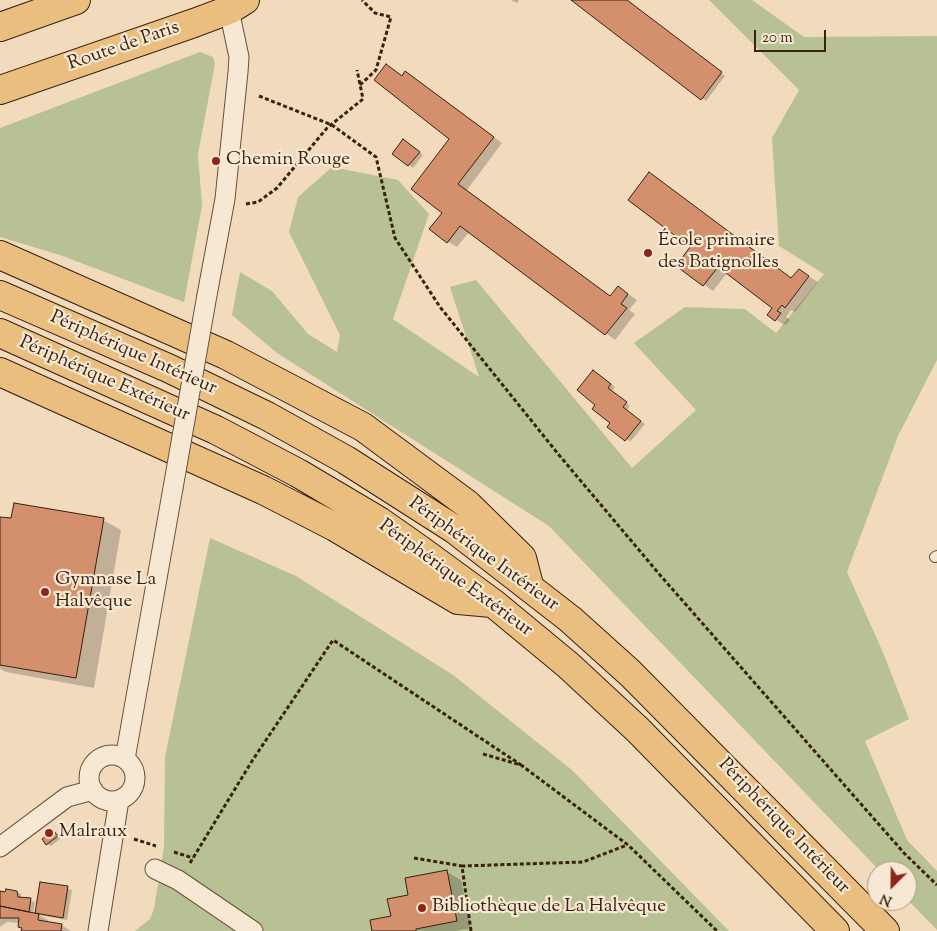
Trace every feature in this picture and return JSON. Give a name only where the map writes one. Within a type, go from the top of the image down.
[{"type":"main road","points":[[0,27],[76,0]]},
{"type":"main road","name":"Route de Paris","points":[[0,90],[233,3]]},
{"type":"main road","points":[[0,255],[226,355],[363,426],[467,504],[522,558],[530,586]]},
{"type":"main road","name":"Périphérique Intérieur","points":[[0,295],[168,368],[274,420],[346,460],[454,529],[530,586],[630,673],[885,931]]},
{"type":"main road","name":"Périphérique Extérieur","points":[[0,333],[216,430],[298,473],[387,527],[493,603],[568,665],[638,730],[835,931]]},
{"type":"main road","points":[[0,372],[263,490],[335,527],[458,600],[493,603]]},
{"type":"street","points":[[126,759],[225,199],[239,57],[233,3]]},
{"type":"street","points":[[112,755],[126,759],[132,766],[136,779],[130,793],[118,800],[104,800],[93,790],[89,777],[94,763],[102,757],[112,755]]},
{"type":"street","points":[[0,846],[67,797],[93,790]]},
{"type":"street","points":[[98,931],[118,800]]},
{"type":"street","points":[[155,869],[178,880],[252,931]]},
{"type":"path","points":[[360,84],[376,70],[391,18],[375,13],[362,0]]},
{"type":"path","points":[[225,199],[246,204],[258,202],[277,188],[332,125],[363,99],[357,70]]},
{"type":"path","points":[[259,96],[332,125],[376,157],[395,238],[446,314],[559,456],[660,575],[904,853],[937,885]]},
{"type":"path","points":[[178,880],[333,640],[521,766],[628,845],[717,931]]},
{"type":"path","points":[[483,754],[521,766]]},
{"type":"path","points":[[414,858],[462,866],[584,862],[628,845]]},
{"type":"path","points":[[462,866],[471,931]]},
{"type":"green space","points":[[709,0],[752,0],[804,37],[937,36],[937,360],[898,436],[847,572],[882,650],[909,719],[865,741],[907,840],[937,871],[937,930],[917,909],[917,861],[870,861],[549,526],[277,353],[232,315],[240,272],[272,291],[308,334],[337,352],[340,335],[289,232],[298,197],[332,167],[398,180],[429,214],[393,319],[479,377],[450,287],[476,280],[632,468],[696,410],[634,343],[685,307],[745,309],[776,333],[824,274],[779,246],[772,138],[799,90]]},
{"type":"green space","points":[[200,52],[213,57],[215,64],[198,154],[202,206],[184,302],[60,255],[0,237],[0,128]]},
{"type":"green space","points":[[210,538],[296,576],[453,675],[572,770],[729,931],[135,931],[150,919],[154,909],[164,847],[165,757]]},
{"type":"building","points":[[571,0],[627,0],[722,72],[701,100]]},
{"type":"building","points":[[386,64],[402,76],[405,71],[494,137],[458,184],[610,296],[618,286],[628,294],[621,304],[627,308],[605,335],[460,226],[447,243],[429,229],[442,213],[411,189],[449,139],[374,80]]},
{"type":"building","points":[[403,139],[420,152],[408,166],[392,154]]},
{"type":"building","points":[[649,172],[791,278],[799,269],[809,276],[785,308],[782,305],[777,311],[781,313],[775,321],[767,315],[772,308],[718,267],[703,286],[676,266],[690,247],[628,200]]},
{"type":"building","points":[[593,370],[611,384],[608,388],[627,402],[623,407],[641,421],[625,441],[607,427],[610,423],[592,409],[595,405],[577,390]]},
{"type":"building","name":"Gymnase La Halvêque","points":[[14,503],[104,518],[76,678],[0,665],[0,517],[11,518]]},
{"type":"building","points":[[53,830],[58,836],[46,845],[42,839]]},
{"type":"building","name":"Bibliothèque de La Halvêque","points":[[447,870],[457,921],[416,929],[416,931],[372,931],[370,920],[391,916],[387,899],[408,895],[405,878]]},
{"type":"building","points":[[40,882],[68,886],[63,918],[35,913]]},
{"type":"building","points":[[6,889],[17,891],[18,897],[31,898],[29,912],[0,906],[0,891],[5,892]]},
{"type":"building","points":[[0,906],[39,914],[38,920],[62,924],[61,931],[21,931],[22,928],[18,927],[19,918],[0,918]]},
{"type":"place","name":"Chemin Rouge","points":[[216,161]]},
{"type":"place","name":"École primaire des Batignolles","points":[[648,253]]},
{"type":"place","name":"Gymnase La Halvêque","points":[[45,592]]},
{"type":"place","name":"Malraux","points":[[49,833]]},
{"type":"place","name":"Bibliothèque de La Halvêque","points":[[422,908]]}]
